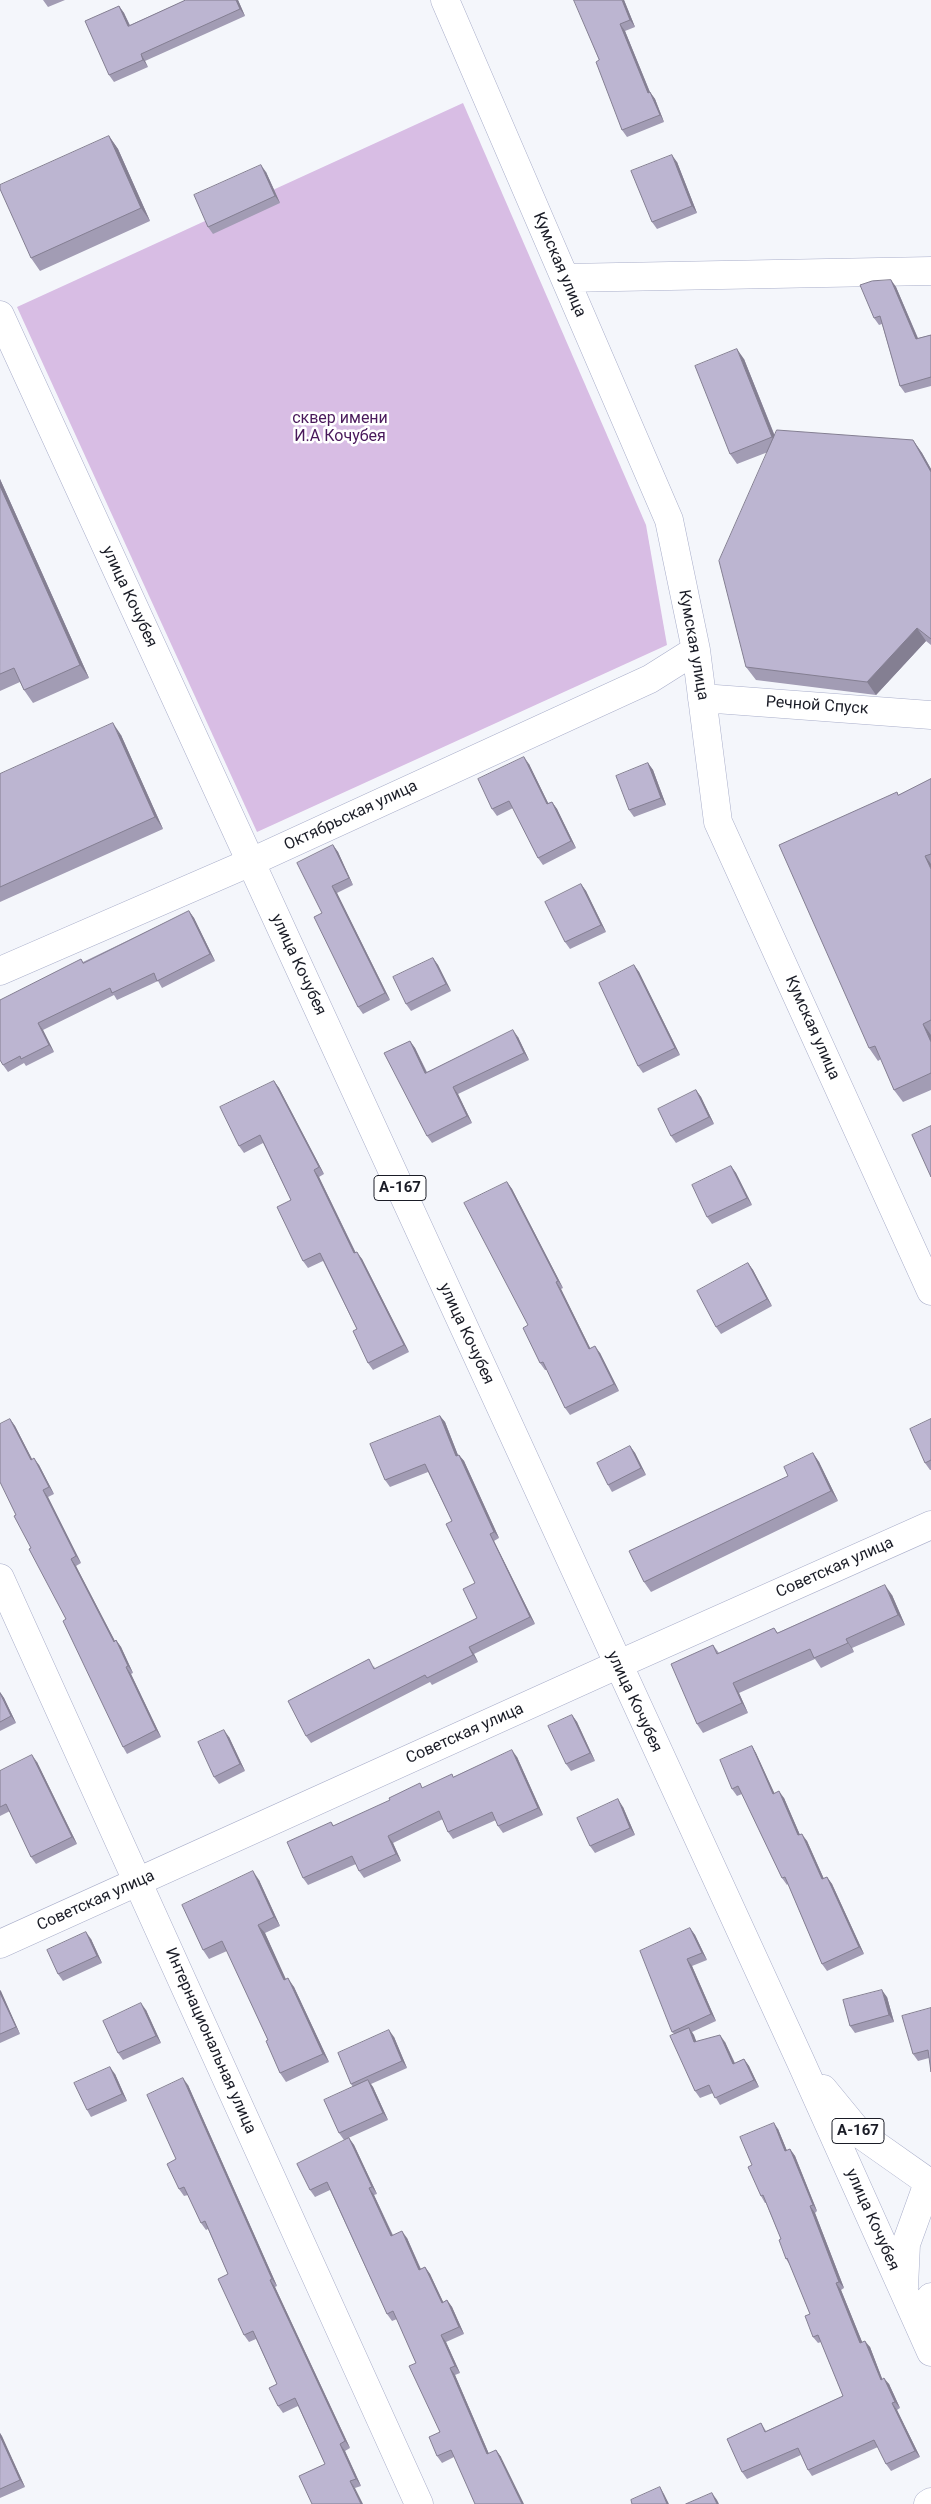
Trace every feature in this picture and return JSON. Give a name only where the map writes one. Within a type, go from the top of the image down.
[{"type":"street","name":"Кумская улица","points":[[444,0],[669,520],[696,650],[718,822],[931,1291]]},
{"type":"street","points":[[565,278],[931,271]]},
{"type":"street","name":"улица Кочубея","points":[[0,316],[617,1665],[800,2060],[929,2347]]},
{"type":"street","name":"Октябрьская улица","points":[[0,971],[251,862],[650,678],[696,650]]},
{"type":"street","name":"Речной Спуск","points":[[702,698],[931,715]]},
{"type":"street","name":"Советская улица","points":[[0,1944],[931,1525]]},
{"type":"street","name":"Интернациональная улица","points":[[0,1578],[419,2504]]},
{"type":"street","name":"А-167","points":[[800,2060],[860,2134],[929,2184]]},
{"type":"street","points":[[904,2292],[906,2244],[929,2184]]},
{"type":"street","points":[[929,2347],[931,2297]]},
{"type":"green space","name":"сквер имени И.А Кочубея","points":[[463,103],[646,525],[667,645],[257,832],[17,307]]},
{"type":"building","points":[[186,0],[236,0],[240,9],[141,54],[143,60],[109,75],[85,21],[119,6],[128,26]]},
{"type":"building","points":[[574,0],[622,0],[630,20],[620,24],[648,93],[650,92],[660,115],[622,130],[596,62],[599,60]]},
{"type":"building","points":[[109,136],[141,208],[31,258],[0,189],[0,185]]},
{"type":"building","points":[[672,155],[692,206],[652,222],[631,171]]},
{"type":"building","points":[[261,165],[275,196],[208,227],[194,195]]},
{"type":"building","points":[[891,280],[916,339],[931,335],[931,377],[900,386],[880,316],[874,318],[860,285],[872,281]]},
{"type":"building","points":[[737,349],[772,437],[730,454],[695,366]]},
{"type":"building","points":[[777,430],[913,440],[931,472],[931,639],[917,628],[867,682],[746,667],[719,561]]},
{"type":"building","points":[[0,486],[80,665],[24,690],[14,668],[0,674]]},
{"type":"building","points":[[113,723],[155,817],[0,887],[0,774]]},
{"type":"building","points":[[524,757],[547,804],[552,802],[571,841],[538,858],[509,801],[492,809],[478,779]]},
{"type":"building","points":[[648,763],[661,798],[629,810],[616,776]]},
{"type":"building","points":[[931,779],[931,854],[925,856],[931,869],[931,1020],[923,1024],[931,1042],[931,1073],[894,1090],[875,1046],[869,1048],[779,845],[897,792],[898,795]]},
{"type":"building","points":[[333,845],[349,878],[332,886],[385,993],[358,1007],[314,917],[322,913],[297,863]]},
{"type":"building","points":[[581,884],[601,925],[565,942],[545,902]]},
{"type":"building","points":[[189,911],[210,954],[157,981],[154,973],[112,993],[110,988],[38,1023],[49,1045],[21,1059],[20,1056],[3,1065],[0,1060],[0,1000],[81,959],[83,963]]},
{"type":"building","points":[[433,958],[446,984],[406,1004],[393,977]]},
{"type":"building","points":[[634,965],[675,1048],[638,1066],[599,983]]},
{"type":"building","points":[[513,1030],[524,1053],[453,1087],[467,1116],[427,1136],[384,1053],[410,1041],[425,1073]]},
{"type":"building","points":[[274,1081],[319,1167],[314,1170],[354,1253],[357,1252],[404,1345],[368,1363],[353,1331],[357,1329],[320,1253],[303,1261],[277,1207],[291,1200],[260,1135],[239,1146],[220,1107]]},
{"type":"building","points":[[696,1090],[709,1117],[671,1136],[658,1109]]},
{"type":"building","points":[[931,1126],[931,1177],[912,1135]]},
{"type":"building","points":[[731,1166],[747,1198],[707,1217],[692,1185]]},
{"type":"building","points":[[507,1182],[558,1281],[556,1282],[589,1349],[595,1346],[614,1384],[565,1408],[543,1362],[540,1363],[523,1328],[528,1325],[464,1203]]},
{"type":"building","points":[[748,1263],[767,1299],[716,1327],[697,1291]]},
{"type":"building","points":[[440,1416],[456,1456],[459,1455],[494,1532],[490,1534],[530,1617],[469,1647],[473,1655],[427,1678],[425,1675],[306,1736],[288,1701],[369,1659],[374,1669],[477,1618],[463,1589],[475,1583],[446,1524],[452,1521],[425,1464],[385,1480],[370,1444]]},
{"type":"building","points":[[10,1419],[31,1460],[34,1458],[49,1487],[43,1490],[76,1556],[71,1559],[114,1642],[116,1640],[128,1666],[126,1667],[156,1730],[123,1747],[63,1621],[66,1619],[29,1549],[31,1548],[14,1516],[16,1515],[0,1482],[0,1424]]},
{"type":"building","points":[[931,1419],[931,1460],[925,1463],[910,1429]]},
{"type":"building","points":[[630,1446],[641,1468],[608,1485],[597,1463]]},
{"type":"building","points":[[813,1453],[831,1491],[644,1582],[629,1551],[788,1476],[784,1467]]},
{"type":"building","points":[[885,1585],[898,1615],[846,1639],[848,1643],[814,1658],[810,1649],[733,1683],[742,1703],[697,1724],[671,1664],[713,1645],[717,1654],[774,1628],[777,1633]]},
{"type":"building","points":[[0,1693],[11,1716],[0,1722]]},
{"type":"building","points":[[572,1715],[590,1753],[566,1764],[548,1726]]},
{"type":"building","points":[[224,1730],[240,1764],[214,1777],[198,1742]]},
{"type":"building","points":[[752,1746],[773,1794],[779,1791],[798,1835],[802,1834],[822,1879],[827,1877],[859,1947],[822,1964],[785,1877],[782,1878],[738,1786],[732,1789],[720,1760]]},
{"type":"building","points":[[512,1750],[538,1808],[498,1826],[492,1812],[448,1832],[439,1811],[388,1836],[396,1854],[359,1871],[352,1856],[303,1878],[287,1842],[331,1822],[333,1826],[390,1800],[389,1798],[420,1783],[422,1788],[452,1774],[453,1777]]},
{"type":"building","points":[[32,1755],[72,1837],[31,1857],[6,1804],[0,1807],[0,1771]]},
{"type":"building","points":[[618,1799],[630,1828],[590,1846],[577,1818]]},
{"type":"building","points":[[253,1871],[274,1917],[258,1925],[284,1980],[288,1978],[323,2054],[280,2073],[266,2041],[268,2040],[222,1941],[203,1950],[182,1905]]},
{"type":"building","points":[[690,1928],[702,1953],[687,1959],[711,2014],[672,2032],[640,1951]]},
{"type":"building","points":[[86,1932],[97,1956],[58,1974],[47,1950]]},
{"type":"building","points":[[882,1990],[889,2015],[850,2026],[843,2000]]},
{"type":"building","points":[[0,1993],[16,2027],[0,2034]]},
{"type":"building","points":[[141,2003],[156,2036],[118,2053],[103,2021]]},
{"type":"building","points":[[931,2008],[931,2072],[928,2050],[913,2054],[902,2016]]},
{"type":"building","points":[[689,2028],[694,2042],[720,2035],[733,2064],[744,2059],[754,2080],[715,2098],[709,2085],[695,2091],[670,2036]]},
{"type":"building","points":[[389,2030],[402,2061],[351,2084],[338,2053]]},
{"type":"building","points":[[110,2067],[122,2094],[87,2110],[74,2083]]},
{"type":"building","points":[[183,2078],[272,2279],[270,2280],[345,2441],[340,2444],[356,2479],[350,2481],[361,2504],[312,2504],[299,2476],[325,2464],[295,2398],[278,2406],[269,2388],[277,2384],[253,2331],[244,2335],[218,2279],[228,2274],[205,2221],[201,2223],[184,2187],[179,2189],[167,2164],[176,2159],[147,2095]]},
{"type":"building","points":[[368,2080],[383,2113],[339,2133],[324,2100]]},
{"type":"building","points":[[774,2123],[785,2151],[790,2149],[813,2205],[810,2206],[839,2282],[836,2283],[860,2343],[865,2341],[881,2380],[884,2378],[895,2402],[892,2403],[915,2451],[886,2464],[874,2440],[808,2470],[798,2448],[742,2472],[727,2439],[761,2423],[765,2432],[843,2396],[818,2335],[813,2337],[805,2316],[810,2314],[786,2259],[779,2240],[781,2239],[763,2195],[761,2196],[748,2167],[752,2165],[740,2137]]},
{"type":"building","points":[[349,2138],[372,2187],[369,2188],[391,2236],[402,2231],[419,2270],[425,2267],[442,2303],[447,2300],[459,2327],[441,2335],[455,2366],[450,2368],[487,2454],[496,2450],[522,2504],[475,2504],[451,2450],[437,2456],[429,2437],[440,2432],[409,2366],[416,2363],[393,2311],[387,2314],[327,2182],[310,2190],[297,2164]]},
{"type":"building","points":[[0,2436],[20,2480],[0,2489]]},
{"type":"building","points":[[660,2487],[667,2504],[632,2504],[631,2500]]},
{"type":"building","points":[[712,2493],[717,2504],[686,2504]]}]
